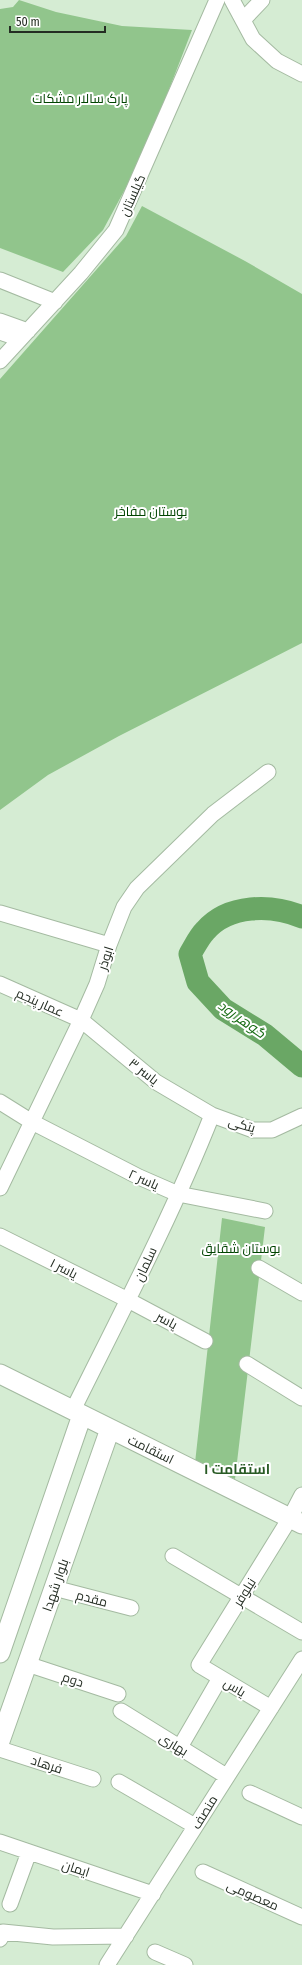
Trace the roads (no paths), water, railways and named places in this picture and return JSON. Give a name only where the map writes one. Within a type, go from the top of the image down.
[{"type":"main road","name":"استقامت","points":[[1,1379],[77,1412],[296,1521]]},
{"type":"main road","points":[[0,1653],[77,1412]]},
{"type":"main road","name":"بلوار شهدا","points":[[0,1741],[110,1428]]},
{"type":"street","name":"گیلستان","points":[[0,361],[55,302],[116,230],[217,0]]},
{"type":"street","points":[[232,0],[253,40],[277,61],[302,74]]},
{"type":"street","points":[[243,20],[262,0]]},
{"type":"street","points":[[0,280],[55,302]]},
{"type":"street","points":[[0,321],[24,335]]},
{"type":"street","points":[[0,332],[24,335]]},
{"type":"street","name":"ابوذر","points":[[0,1188],[81,1020],[96,984],[124,907],[137,888],[213,814],[268,772]]},
{"type":"street","points":[[0,913],[109,945]]},
{"type":"street","name":"عمار پنجم","points":[[0,984],[81,1020]]},
{"type":"street","name":"یاسر ۳","points":[[81,1020],[156,1082],[212,1115]]},
{"type":"street","name":"یاسر ۲","points":[[0,1102],[32,1122],[139,1177],[178,1194],[266,1211]]},
{"type":"street","name":"پتکی","points":[[212,1115],[253,1130],[272,1130],[298,1117]]},
{"type":"street","name":"سلمان","points":[[77,1412],[178,1194],[212,1115]]},
{"type":"street","name":"یاسر ۱","points":[[0,1236],[128,1300]]},
{"type":"street","points":[[258,1268],[302,1293]]},
{"type":"street","name":"یاسر","points":[[128,1300],[205,1341]]},
{"type":"street","points":[[247,1364],[302,1398]]},
{"type":"street","name":"نیلوفر","points":[[199,1665],[242,1596],[296,1521],[302,1495]]},
{"type":"street","points":[[173,1556],[302,1632]]},
{"type":"street","name":"مقدم","points":[[54,1588],[131,1608]]},
{"type":"street","name":"منصف","points":[[108,1965],[226,1776],[271,1708],[296,1681],[302,1659]]},
{"type":"street","name":"دوم","points":[[27,1664],[118,1694]]},
{"type":"street","name":"یاس","points":[[199,1665],[271,1708]]},
{"type":"street","points":[[180,1747],[220,1678]]},
{"type":"street","name":"بهاری","points":[[121,1712],[226,1776]]},
{"type":"street","name":"فرهاد","points":[[0,1749],[93,1779]]},
{"type":"street","points":[[119,1782],[196,1826]]},
{"type":"street","points":[[250,1793],[302,1817]]},
{"type":"street","name":"ایمان","points":[[0,1842],[153,1894]]},
{"type":"street","points":[[10,1904],[28,1852]]},
{"type":"street","name":"معصومی","points":[[203,1872],[302,1917]]},
{"type":"street","points":[[0,1938],[3,1932],[53,1937],[126,1936]]},
{"type":"street","points":[[155,1952],[185,1965]]},
{"type":"waterway","name":"گوهر رود","points":[[302,917],[277,910],[251,909],[238,911],[215,922],[203,933],[190,954],[198,982],[223,1009],[265,1035],[302,1066]]},
{"type":"district","name":"استقامت ۱","points":[[237,1469]]},
{"type":"park label","name":"پارک سالار مشکات","points":[[80,98]]},
{"type":"park label","name":"بوستان مفاخر","points":[[151,511]]},
{"type":"park label","name":"بوستان شقایق","points":[[241,1248]]}]
